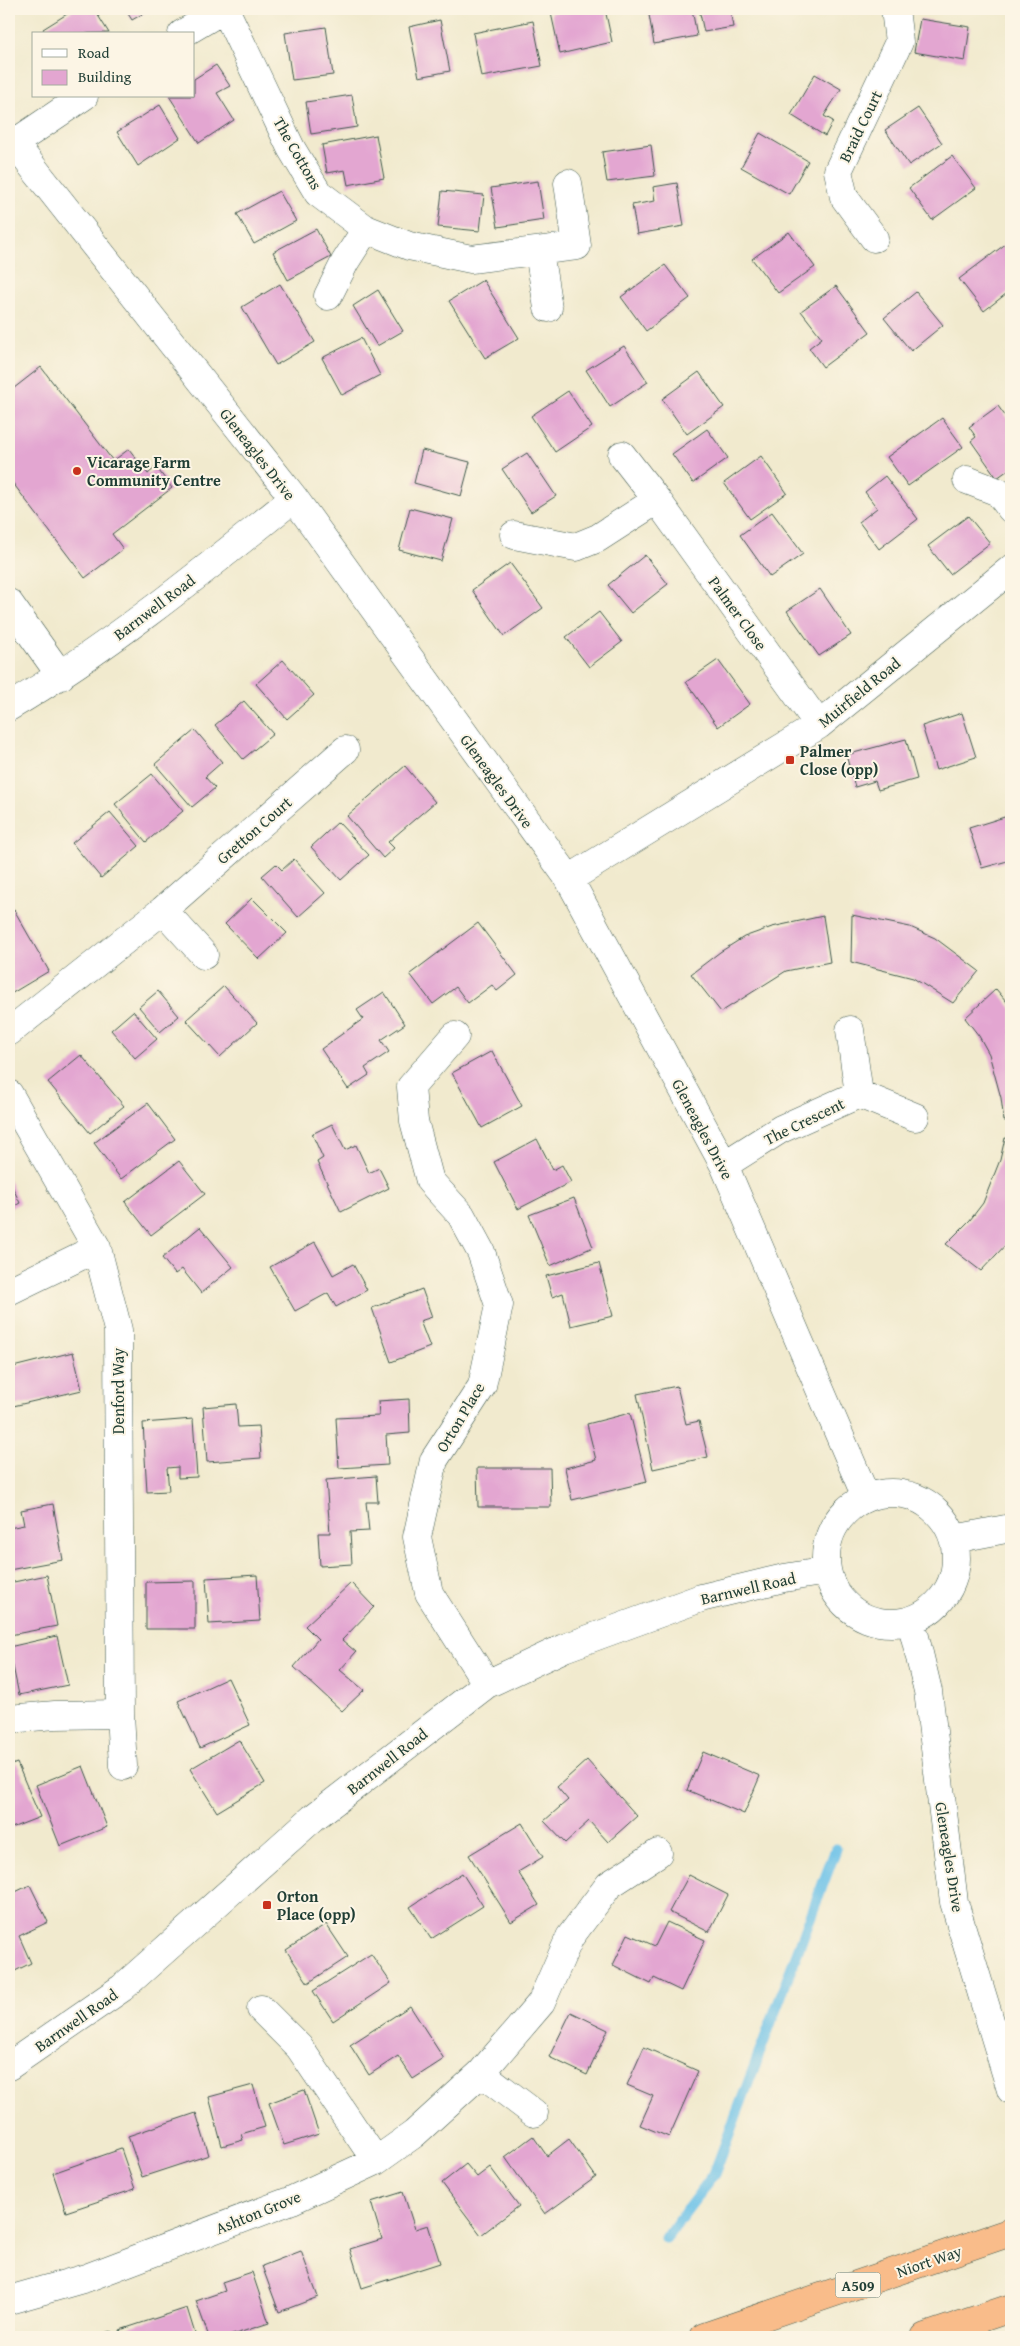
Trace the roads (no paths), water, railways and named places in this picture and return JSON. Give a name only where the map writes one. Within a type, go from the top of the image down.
[{"type":"highway","name":"Niort Way","points":[[704,2337],[1011,2232]]},
{"type":"highway","points":[[925,2337],[1011,2308]]},
{"type":"street","points":[[185,32],[225,9]]},
{"type":"street","name":"The Cottons","points":[[225,9],[291,148],[318,192],[366,229],[409,246],[471,259],[577,246],[568,183]]},
{"type":"street","name":"Braid Court","points":[[874,238],[844,197],[838,171],[899,42],[895,9]]},
{"type":"street","points":[[11,140],[81,98]]},
{"type":"street","name":"Gleneagles Drive","points":[[11,140],[294,498],[569,879],[724,1165],[866,1497]]},
{"type":"street","points":[[328,296],[345,262],[366,229]]},
{"type":"street","points":[[539,252],[548,308]]},
{"type":"street","name":"Palmer Close","points":[[622,455],[657,500],[820,725]]},
{"type":"street","points":[[967,480],[998,492],[1011,509]]},
{"type":"street","name":"Barnwell Road","points":[[9,707],[61,676],[192,580],[294,498]]},
{"type":"street","points":[[514,535],[576,547],[598,538],[657,500]]},
{"type":"street","name":"Muirfield Road","points":[[569,879],[820,725],[1011,569]]},
{"type":"street","points":[[9,603],[61,676]]},
{"type":"street","name":"Gretton Court","points":[[9,1032],[163,910],[345,750]]},
{"type":"street","points":[[163,910],[204,955]]},
{"type":"street","name":"The Crescent","points":[[850,1030],[859,1094]]},
{"type":"street","name":"Orton Place","points":[[455,1036],[411,1088],[414,1121],[430,1181],[461,1215],[481,1252],[498,1305],[482,1386],[434,1460],[417,1537],[429,1593],[487,1684]]},
{"type":"street","name":"Denford Way","points":[[9,1094],[97,1248],[118,1330],[120,1714],[123,1766]]},
{"type":"street","name":"The Crescent","points":[[724,1165],[781,1129],[859,1094],[915,1117]]},
{"type":"street","points":[[9,1290],[97,1248]]},
{"type":"street","points":[[888,1492],[910,1495],[929,1504],[945,1520],[954,1540],[957,1564],[950,1588],[935,1608],[910,1620],[886,1624],[860,1616],[839,1599],[827,1571],[827,1542],[841,1515],[866,1497],[888,1492]]},
{"type":"street","points":[[954,1540],[1011,1528]]},
{"type":"street","name":"Barnwell Road","points":[[9,2066],[122,1988],[313,1818],[487,1684],[564,1648],[701,1598],[784,1578],[827,1571]]},
{"type":"street","name":"Gleneagles Drive","points":[[910,1620],[928,1691],[954,1902],[1011,2090]]},
{"type":"street","points":[[9,1719],[55,1715],[120,1714]]},
{"type":"street","name":"Ashton Grove","points":[[9,2300],[86,2278],[292,2200],[376,2161],[414,2134],[481,2073],[541,2003],[570,1937],[609,1886],[658,1853]]},
{"type":"street","points":[[261,2009],[299,2047],[376,2161]]},
{"type":"street","points":[[481,2073],[534,2113]]},
{"type":"waterway","points":[[666,2238],[714,2174],[836,1849]]},
{"type":"place","name":"Vicarage Farm Community Centre","points":[[77,471]]},
{"type":"place","name":"Palmer Close (opp)","points":[[790,760]]},
{"type":"place","name":"Orton Place (opp)","points":[[267,1905]]}]
